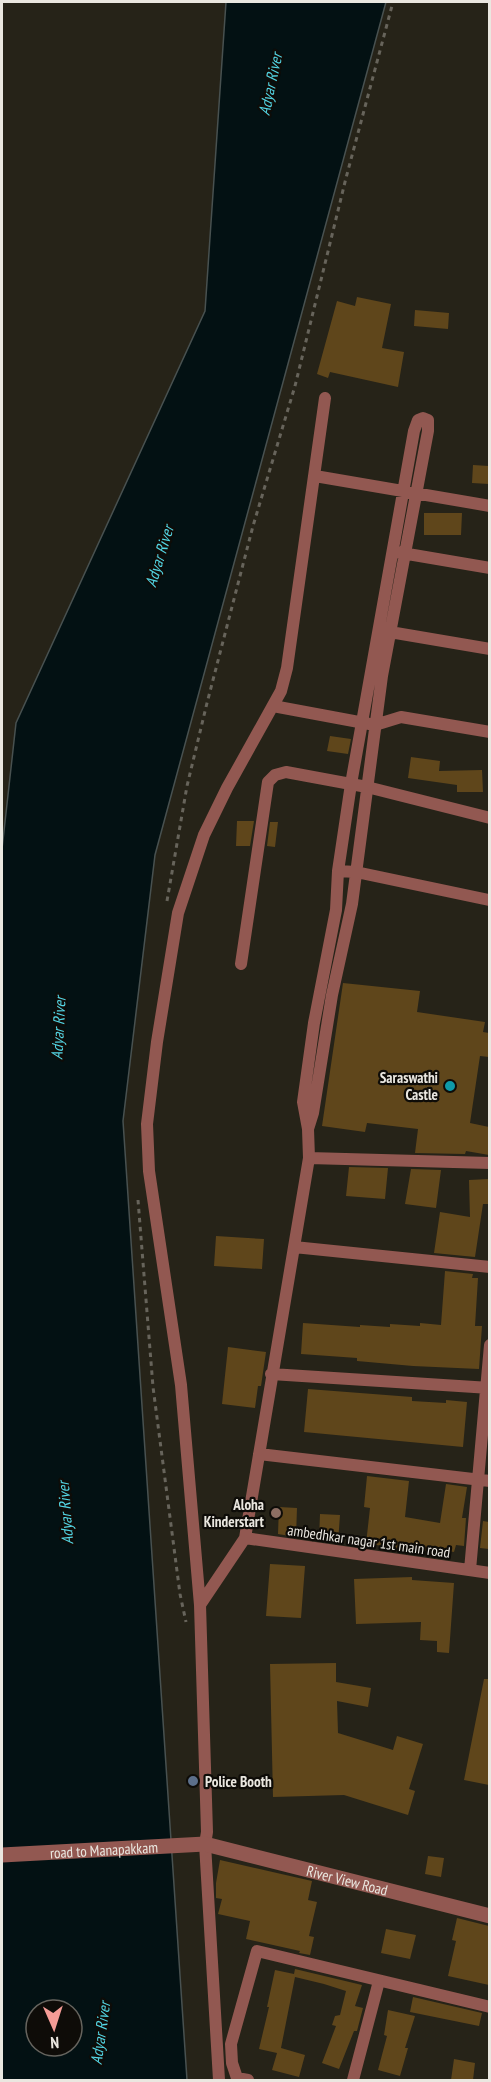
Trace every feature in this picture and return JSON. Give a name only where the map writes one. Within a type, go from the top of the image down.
[{"type":"street","points":[[219,2080],[205,1844],[207,1832],[200,1605],[181,1385],[149,1172],[147,1124],[157,1042],[178,913],[204,835],[227,788],[281,691],[325,398]]},
{"type":"street","points":[[200,1605],[245,1538],[309,1158],[308,1129],[303,1102],[319,992],[336,910],[338,871],[351,784],[361,723],[384,631],[398,552],[403,492],[414,431],[418,420],[423,418],[429,423],[416,494],[398,552]]},
{"type":"street","points":[[315,476],[489,506]]},
{"type":"street","points":[[398,552],[489,568]]},
{"type":"street","points":[[384,631],[489,649]]},
{"type":"street","points":[[308,1129],[316,1097],[332,995],[348,924],[356,872],[368,787],[384,631]]},
{"type":"street","points":[[273,706],[375,725],[400,717],[489,732]]},
{"type":"street","points":[[241,964],[268,782],[275,775],[286,772],[368,787],[489,818]]},
{"type":"street","points":[[338,871],[356,872],[489,900]]},
{"type":"street","points":[[319,992],[332,995]]},
{"type":"street","points":[[309,1158],[489,1163]]},
{"type":"street","points":[[294,1247],[489,1267]]},
{"type":"street","points":[[470,1570],[484,1480],[489,1345]]},
{"type":"street","points":[[271,1374],[488,1388]]},
{"type":"street","points":[[259,1454],[484,1480]]},
{"type":"street","name":"ambedhkar nagar 1st main road","points":[[245,1538],[489,1573]]},
{"type":"street","name":"road to Manapakkam","points":[[2,1855],[205,1844]]},
{"type":"street","name":"River View Road","points":[[205,1844],[489,1916]]},
{"type":"street","points":[[248,2080],[237,2078],[232,2063],[231,2044],[256,1951],[489,2007]]},
{"type":"street","points":[[353,2080],[379,1981]]},
{"type":"water","name":"Adyar River","points":[[226,2],[386,2],[155,855],[123,1121],[187,2080],[2,2080],[2,849],[16,723],[205,311]]},
{"type":"building","points":[[357,297],[391,304],[382,348],[404,352],[398,387],[330,372],[328,378],[317,374],[337,301],[355,306]]},
{"type":"building","points":[[415,310],[449,313],[448,329],[414,326]]},
{"type":"building","points":[[473,465],[489,466],[489,484],[472,483]]},
{"type":"building","points":[[424,513],[462,513],[461,535],[424,535]]},
{"type":"building","points":[[330,736],[351,739],[348,754],[327,751]]},
{"type":"building","points":[[411,757],[440,761],[439,771],[482,770],[483,792],[457,792],[457,785],[408,778]]},
{"type":"building","points":[[237,821],[254,821],[250,846],[236,846]]},
{"type":"building","points":[[270,822],[278,822],[275,847],[267,846]]},
{"type":"building","points":[[343,983],[420,991],[417,1012],[485,1022],[483,1032],[489,1033],[489,1057],[480,1056],[470,1123],[489,1127],[489,1155],[466,1151],[465,1154],[415,1153],[418,1129],[367,1123],[365,1132],[322,1126]]},
{"type":"building","points":[[349,1167],[388,1168],[385,1199],[346,1196]]},
{"type":"building","points":[[411,1169],[441,1170],[436,1208],[405,1204]]},
{"type":"building","points":[[489,1179],[489,1204],[483,1204],[475,1257],[434,1253],[440,1212],[470,1217],[469,1180]]},
{"type":"building","points":[[216,1236],[264,1239],[262,1269],[214,1266]]},
{"type":"building","points":[[445,1271],[473,1274],[472,1278],[478,1278],[475,1326],[482,1326],[479,1369],[413,1366],[357,1361],[357,1358],[301,1354],[303,1323],[360,1327],[360,1325],[390,1327],[390,1324],[420,1326],[420,1323],[441,1325]]},
{"type":"building","points":[[228,1347],[266,1352],[255,1408],[222,1404]]},
{"type":"building","points":[[308,1389],[412,1397],[412,1401],[467,1402],[463,1447],[304,1432]]},
{"type":"building","points":[[367,1476],[409,1481],[405,1517],[440,1523],[446,1484],[467,1487],[462,1518],[466,1518],[464,1546],[456,1545],[454,1552],[402,1547],[402,1551],[385,1549],[386,1546],[366,1544],[370,1508],[364,1507]]},
{"type":"building","points":[[279,1507],[297,1508],[296,1537],[278,1534]]},
{"type":"building","points":[[320,1514],[340,1515],[338,1543],[319,1540]]},
{"type":"building","points":[[483,1521],[489,1522],[489,1549],[480,1548]]},
{"type":"building","points":[[270,1564],[305,1566],[301,1618],[266,1616]]},
{"type":"building","points":[[412,1577],[412,1580],[454,1583],[449,1653],[437,1652],[437,1641],[420,1640],[421,1622],[356,1624],[354,1579]]},
{"type":"building","points":[[336,1663],[336,1682],[371,1688],[368,1707],[337,1701],[338,1733],[393,1750],[397,1736],[423,1744],[409,1789],[415,1791],[408,1815],[344,1795],[273,1797],[270,1664]]},
{"type":"building","points":[[484,1679],[489,1679],[489,1785],[464,1780]]},
{"type":"building","points":[[428,1856],[444,1858],[441,1877],[425,1874]]},
{"type":"building","points":[[220,1860],[312,1881],[308,1900],[317,1902],[309,1936],[314,1937],[310,1955],[246,1939],[250,1921],[218,1914],[222,1899],[216,1898]]},
{"type":"building","points":[[457,1918],[489,1926],[489,1985],[448,1976],[456,1941],[452,1940]]},
{"type":"building","points":[[386,1929],[416,1935],[410,1959],[381,1953]]},
{"type":"building","points":[[295,1969],[362,1985],[355,2006],[363,2008],[357,2031],[354,2031],[339,2069],[322,2063],[336,2026],[332,2025],[335,2016],[340,2015],[346,1991],[324,1984],[295,1977],[281,2048],[305,2055],[299,2077],[272,2070],[277,2053],[259,2049],[275,1970],[294,1974]]},
{"type":"building","points":[[413,1997],[482,2013],[479,2026],[410,2012]]},
{"type":"building","points":[[388,2010],[415,2016],[405,2048],[408,2048],[400,2076],[378,2070],[387,2036],[384,2035]]},
{"type":"building","points":[[454,2059],[475,2063],[473,2080],[451,2080]]},
{"type":"place","name":"Saraswathi Castle","points":[[450,1086]]},
{"type":"place","name":"Aloha Kinderstart","points":[[276,1513]]},
{"type":"place","name":"Police Booth","points":[[193,1781]]}]
